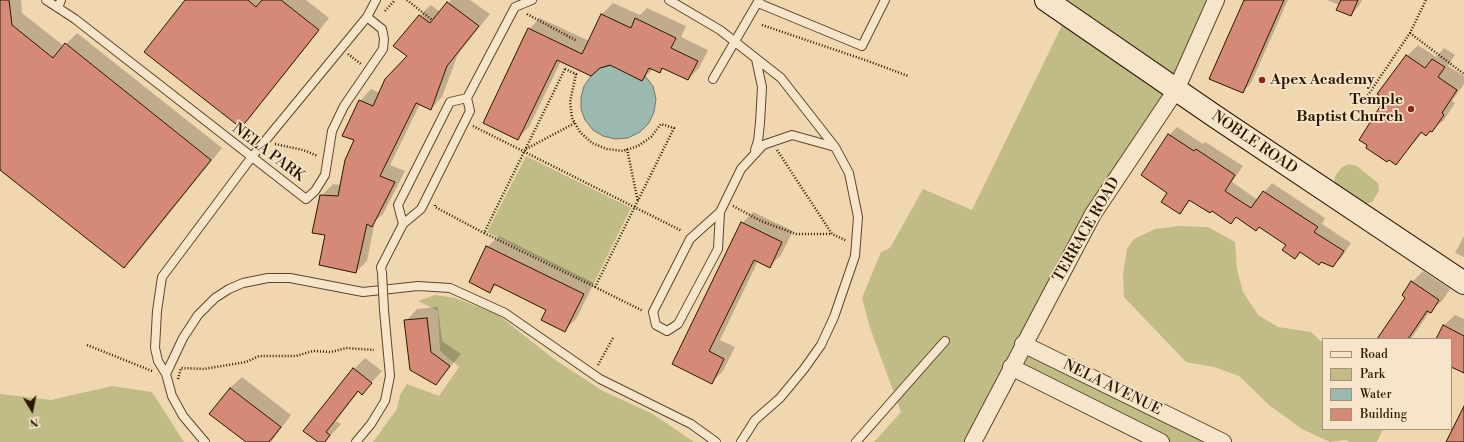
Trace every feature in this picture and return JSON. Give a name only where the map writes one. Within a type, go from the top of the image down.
[{"type":"main road","name":"NOBLE ROAD","points":[[1046,0],[1176,90],[1464,282]]},
{"type":"street","name":"TERRACE ROAD","points":[[973,442],[1023,344],[1093,214],[1176,90],[1216,0]]},
{"type":"street","name":"NELA AVENUE","points":[[1023,344],[1199,437],[1223,442]]},
{"type":"street","name":"NELA AVENUE","points":[[1011,367],[1161,442]]},
{"type":"lane","name":"NELA PARK","points":[[46,0],[59,4],[75,19],[251,158],[306,199],[316,191],[325,175],[332,130],[344,106],[383,49],[384,39],[382,29],[367,17]]},
{"type":"lane","points":[[205,442],[183,416],[172,396],[166,374],[158,362],[155,348],[157,311],[162,277],[251,158],[367,17],[376,0]]},
{"type":"lane","points":[[356,442],[371,424],[385,401],[390,376],[381,268],[403,224],[421,209],[470,111],[467,98],[515,6],[532,0]]},
{"type":"lane","points":[[669,0],[720,30],[781,78],[835,147],[849,173],[858,217],[855,256],[834,317],[820,345],[804,369],[784,392],[755,420],[741,442]]},
{"type":"lane","points":[[713,79],[759,1],[862,46],[886,0]]},
{"type":"lane","points":[[753,156],[758,141],[761,95],[756,59]]},
{"type":"lane","points":[[403,224],[398,205],[450,102],[467,98]]},
{"type":"lane","points":[[720,212],[718,249],[678,324],[667,331],[656,325],[653,312],[690,239],[720,212],[741,169],[763,145],[792,135],[835,147]]},
{"type":"lane","points":[[166,374],[183,338],[198,315],[215,298],[243,283],[268,278],[290,278],[363,292],[418,286],[450,288],[505,313],[600,379],[691,424],[716,442]]},
{"type":"lane","points":[[856,442],[944,341]]},
{"type":"path","points":[[386,11],[395,0]]},
{"type":"path","points":[[407,0],[432,20]]},
{"type":"path","points":[[1366,98],[1410,33],[1426,0]]},
{"type":"path","points":[[527,14],[577,41]]},
{"type":"path","points":[[762,25],[868,60],[908,76]]},
{"type":"path","points":[[1410,33],[1464,74]]},
{"type":"path","points":[[344,51],[362,65]]},
{"type":"path","points":[[484,233],[565,69],[576,74],[570,102],[575,123],[580,132],[592,143],[606,149],[627,150],[638,146],[652,137],[661,124],[674,128],[594,287]]},
{"type":"path","points":[[526,149],[575,123]]},
{"type":"path","points":[[469,132],[472,126],[682,231]]},
{"type":"path","points":[[275,144],[303,150],[318,156]]},
{"type":"path","points":[[627,150],[638,202]]},
{"type":"path","points":[[777,150],[832,234]]},
{"type":"path","points":[[438,200],[435,207],[484,233],[642,311]]},
{"type":"path","points":[[726,200],[744,214],[796,234],[832,234],[847,241]]},
{"type":"path","points":[[597,367],[613,338]]},
{"type":"path","points":[[87,345],[152,371]]},
{"type":"path","points":[[178,379],[181,368],[204,369],[246,362],[259,356],[296,356],[313,351],[330,352],[346,348],[374,350]]},
{"type":"green space","points":[[1046,0],[1216,0],[1176,90],[1023,344],[1223,442],[1161,442],[1011,367],[973,442],[874,442],[901,412],[870,328],[862,298],[881,252],[890,248],[923,189],[972,210],[1067,15]]},
{"type":"green space","points":[[526,156],[631,208],[593,285],[487,232]]},
{"type":"green space","points":[[1349,164],[1357,166],[1378,183],[1379,191],[1372,202],[1366,204],[1334,183],[1335,176],[1342,167]]},
{"type":"green space","points":[[1179,226],[1208,227],[1235,242],[1237,269],[1243,292],[1258,315],[1278,327],[1311,332],[1322,342],[1322,430],[1383,430],[1377,442],[1350,442],[1345,440],[1330,442],[1302,429],[1269,405],[1239,376],[1214,367],[1186,362],[1124,297],[1123,274],[1127,249],[1134,239],[1155,229]]},
{"type":"green space","points":[[435,295],[455,298],[497,314],[554,359],[603,391],[653,414],[694,442],[373,442],[397,409],[400,395],[407,384],[439,396],[459,367],[440,351],[438,311],[418,301]]},
{"type":"green space","points":[[112,386],[152,392],[184,442],[0,442],[0,394],[51,400]]},
{"type":"water","points":[[612,65],[642,81],[645,76],[653,86],[656,99],[654,112],[649,123],[640,132],[628,138],[615,139],[603,136],[593,130],[585,120],[581,109],[581,97],[584,86],[591,76],[600,68]]},
{"type":"building","points":[[0,0],[9,0],[12,25],[53,58],[65,43],[211,160],[124,268],[0,170]]},
{"type":"building","points":[[185,0],[248,0],[256,7],[262,0],[281,0],[319,30],[241,128],[144,52]]},
{"type":"building","points":[[1244,0],[1284,0],[1243,93],[1209,79]]},
{"type":"building","points":[[1341,0],[1358,0],[1351,16],[1336,10]]},
{"type":"building","points":[[447,2],[479,26],[447,66],[431,110],[416,103],[380,176],[395,182],[372,227],[367,224],[356,273],[319,265],[325,235],[312,233],[320,195],[338,196],[345,160],[354,140],[342,136],[359,100],[373,106],[385,79],[407,56],[393,46],[419,15],[430,23]]},
{"type":"building","points":[[601,14],[631,28],[635,18],[676,38],[671,48],[698,61],[688,80],[662,68],[660,73],[649,68],[642,81],[610,65],[600,68],[591,76],[557,60],[518,140],[483,123],[528,28],[582,54]]},
{"type":"building","name":"Temple Baptist Church","points":[[1406,55],[1425,68],[1432,59],[1445,67],[1438,77],[1457,90],[1442,113],[1444,115],[1432,132],[1430,131],[1426,136],[1421,132],[1396,165],[1389,160],[1387,162],[1366,148],[1367,145],[1359,140],[1381,105],[1375,101],[1379,95],[1377,94]]},
{"type":"building","points":[[1168,134],[1194,151],[1196,149],[1235,175],[1225,191],[1251,208],[1263,191],[1318,227],[1314,232],[1344,251],[1333,267],[1321,262],[1319,265],[1300,252],[1295,259],[1282,250],[1286,245],[1259,227],[1256,231],[1236,217],[1231,224],[1212,211],[1210,213],[1189,200],[1180,214],[1161,202],[1167,193],[1141,175]]},
{"type":"building","points":[[741,222],[782,242],[770,268],[754,260],[709,351],[724,359],[712,384],[672,364]]},
{"type":"building","points":[[486,246],[584,294],[565,332],[541,320],[546,310],[494,284],[490,293],[469,282]]},
{"type":"building","points":[[1411,281],[1439,300],[1431,313],[1427,311],[1409,338],[1378,338],[1405,298],[1402,295]]},
{"type":"building","points":[[427,318],[431,352],[450,366],[436,385],[410,370],[404,320]]},
{"type":"building","points":[[1443,325],[1464,336],[1464,373],[1452,367],[1452,338],[1436,338]]},
{"type":"building","points":[[353,368],[372,383],[362,395],[358,391],[326,432],[330,435],[325,442],[318,442],[303,431]]},
{"type":"building","points":[[230,388],[281,427],[269,442],[246,442],[209,414]]},
{"type":"building","points":[[1464,406],[1464,442],[1446,442]]},
{"type":"place","name":"Apex Academy","points":[[1262,80]]},
{"type":"place","name":"Temple Baptist Church","points":[[1411,109]]}]
